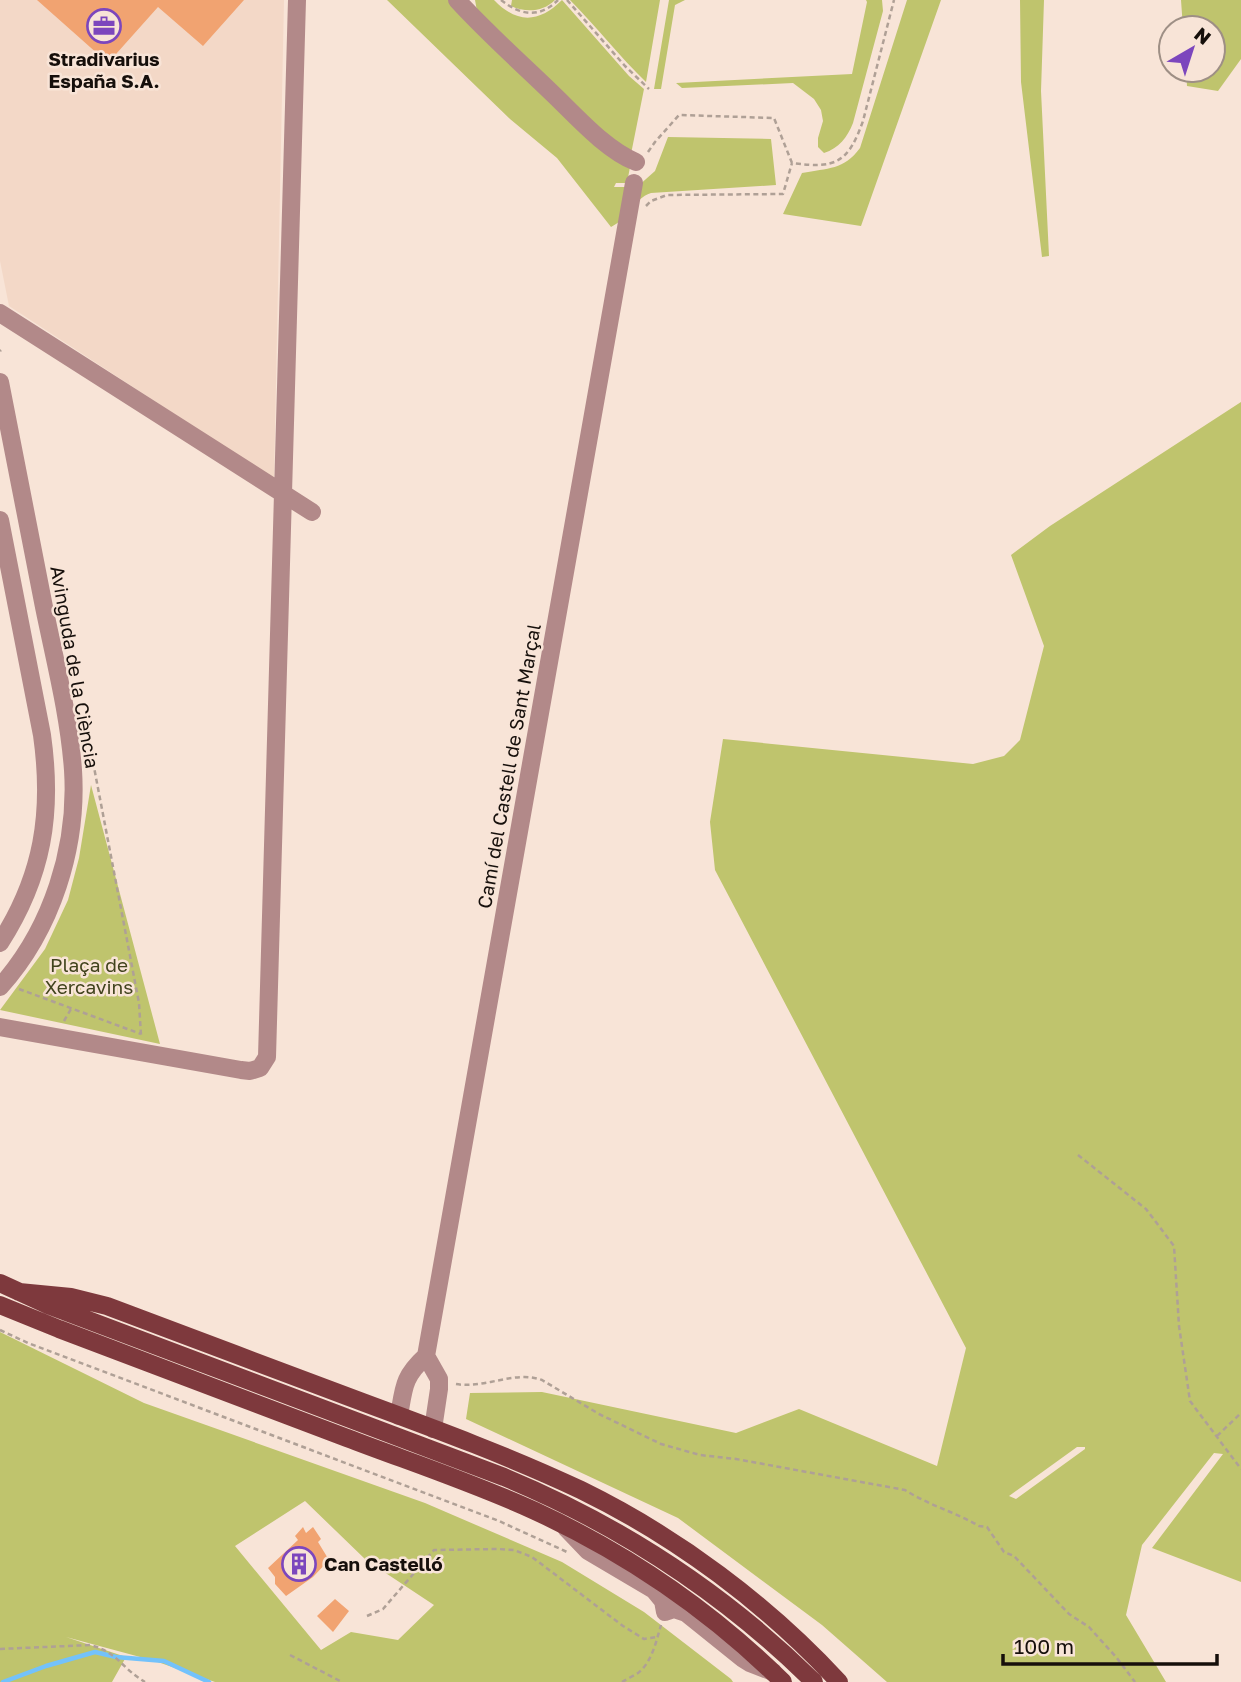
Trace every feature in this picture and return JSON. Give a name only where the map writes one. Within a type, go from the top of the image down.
[{"type":"main road","points":[[0,1283],[48,1305],[504,1477],[577,1510],[634,1541],[705,1588],[764,1634],[813,1681]]},
{"type":"main road","points":[[19,1292],[71,1297],[107,1306],[546,1474],[626,1514],[730,1583],[766,1612],[839,1682]]},
{"type":"main road","points":[[0,1305],[49,1326],[489,1492],[563,1525],[619,1556],[673,1591],[724,1629],[778,1677]]},
{"type":"street","points":[[0,1027],[241,1070],[260,1068],[267,1057],[297,0]]},
{"type":"street","points":[[457,0],[589,128],[623,157],[642,157]]},
{"type":"street","name":"Camí del Castell de Sant Marçal","points":[[400,1416],[407,1377],[426,1356],[634,183]]},
{"type":"street","points":[[0,313],[312,512]]},
{"type":"street","name":"Avinguda de la Ciència","points":[[0,382],[69,734],[74,798],[67,851],[50,907],[24,955],[0,987]]},
{"type":"street","points":[[0,520],[47,769],[44,834],[36,867],[16,918],[0,943]]},
{"type":"street","points":[[426,1356],[439,1379],[433,1429]]},
{"type":"path","points":[[504,1],[512,9],[535,13],[552,6],[558,0]]},
{"type":"path","points":[[566,0],[632,74],[649,89]]},
{"type":"path","points":[[792,163],[812,166],[839,161],[851,148],[863,121],[894,0]]},
{"type":"path","points":[[627,221],[650,201],[667,195],[783,194],[792,163],[774,118],[679,115],[642,157]]},
{"type":"path","points":[[19,989],[141,1036],[139,1003],[93,762]]},
{"type":"path","points":[[59,1031],[71,1009]]},
{"type":"path","points":[[1078,1155],[1146,1209],[1174,1246],[1179,1326],[1190,1401],[1241,1469]]},
{"type":"path","points":[[0,1330],[28,1343],[488,1516],[566,1552]]},
{"type":"path","points":[[439,1379],[459,1385],[477,1385],[534,1377],[598,1414],[661,1444],[700,1455],[736,1459],[905,1490],[979,1526],[987,1527],[1004,1552],[1014,1556],[1069,1614],[1089,1628],[1135,1682]]},
{"type":"path","points":[[1217,1436],[1241,1413]]},
{"type":"path","points":[[368,1616],[383,1609],[433,1550],[514,1550],[532,1557],[622,1626],[644,1639],[657,1637],[652,1655],[645,1666],[622,1682]]},
{"type":"path","points":[[0,1649],[90,1644],[103,1648],[116,1657],[128,1671],[145,1682]]},
{"type":"path","points":[[290,1655],[342,1682]]},
{"type":"shaded area","points":[[0,0],[284,0],[274,479],[9,306],[0,261]]},
{"type":"green space","points":[[387,0],[459,0],[630,167],[627,183],[616,183],[614,187],[637,187],[655,171],[668,137],[771,139],[776,185],[651,193],[611,227],[557,158],[510,119]]},
{"type":"green space","points":[[475,0],[494,0],[511,13],[528,18],[545,13],[562,0],[629,76],[644,89],[631,154],[603,135],[477,11]]},
{"type":"green space","points":[[512,0],[555,0],[540,9],[523,10],[511,6]]},
{"type":"green space","points":[[570,0],[660,0],[646,82],[626,62]]},
{"type":"green space","points":[[669,0],[685,0],[675,5],[661,89],[654,89]]},
{"type":"green space","points":[[866,0],[882,0],[883,11],[853,123],[842,142],[829,151],[824,153],[818,147],[823,121],[821,110],[814,99],[793,83],[682,88],[676,83],[852,74]]},
{"type":"green space","points":[[907,0],[941,0],[861,226],[783,214],[802,173],[841,164],[860,148]]},
{"type":"green space","points":[[1020,0],[1044,0],[1041,91],[1049,256],[1042,257],[1021,82]]},
{"type":"green space","points":[[1181,0],[1241,0],[1241,59],[1227,78],[1227,14],[1182,14]]},
{"type":"green space","points":[[1187,84],[1223,84],[1218,91]]},
{"type":"green space","points":[[1241,402],[1241,1582],[1152,1548],[1223,1454],[1214,1453],[1142,1545],[1126,1615],[1166,1682],[887,1682],[822,1625],[678,1518],[466,1419],[470,1393],[542,1392],[736,1433],[799,1409],[937,1466],[966,1348],[715,870],[710,822],[723,739],[973,764],[1004,756],[1020,740],[1044,646],[1011,555],[1050,526]],"holes":[[[1077,1447],[1085,1447],[1016,1499],[1009,1496]]]},
{"type":"green space","name":"Plaça de Xercavins","points":[[91,785],[160,1044],[0,1010],[45,949],[68,900],[79,858]]},
{"type":"green space","points":[[0,1332],[144,1403],[425,1503],[562,1562],[644,1612],[733,1682],[215,1682],[155,1661],[66,1637],[126,1657],[112,1682],[0,1682]],"holes":[[[305,1501],[366,1560],[434,1605],[398,1640],[351,1632],[321,1650],[235,1546]]]},
{"type":"building","name":"Stradivarius España S.A.","points":[[37,0],[244,0],[203,46],[158,7],[108,63]]},
{"type":"building","name":"Can Castelló","points":[[303,1527],[306,1533],[313,1527],[329,1560],[313,1577],[286,1596],[275,1584],[275,1577],[268,1568],[298,1540],[295,1536]]},
{"type":"building","points":[[335,1599],[349,1611],[333,1632],[317,1616]]},
{"type":"waterway","points":[[3,1682],[95,1652],[116,1657],[164,1661],[209,1682]]},
{"type":"place","name":"Stradivarius España S.A.","points":[[104,26]]},
{"type":"place","name":"Can Castelló","points":[[299,1564]]}]
